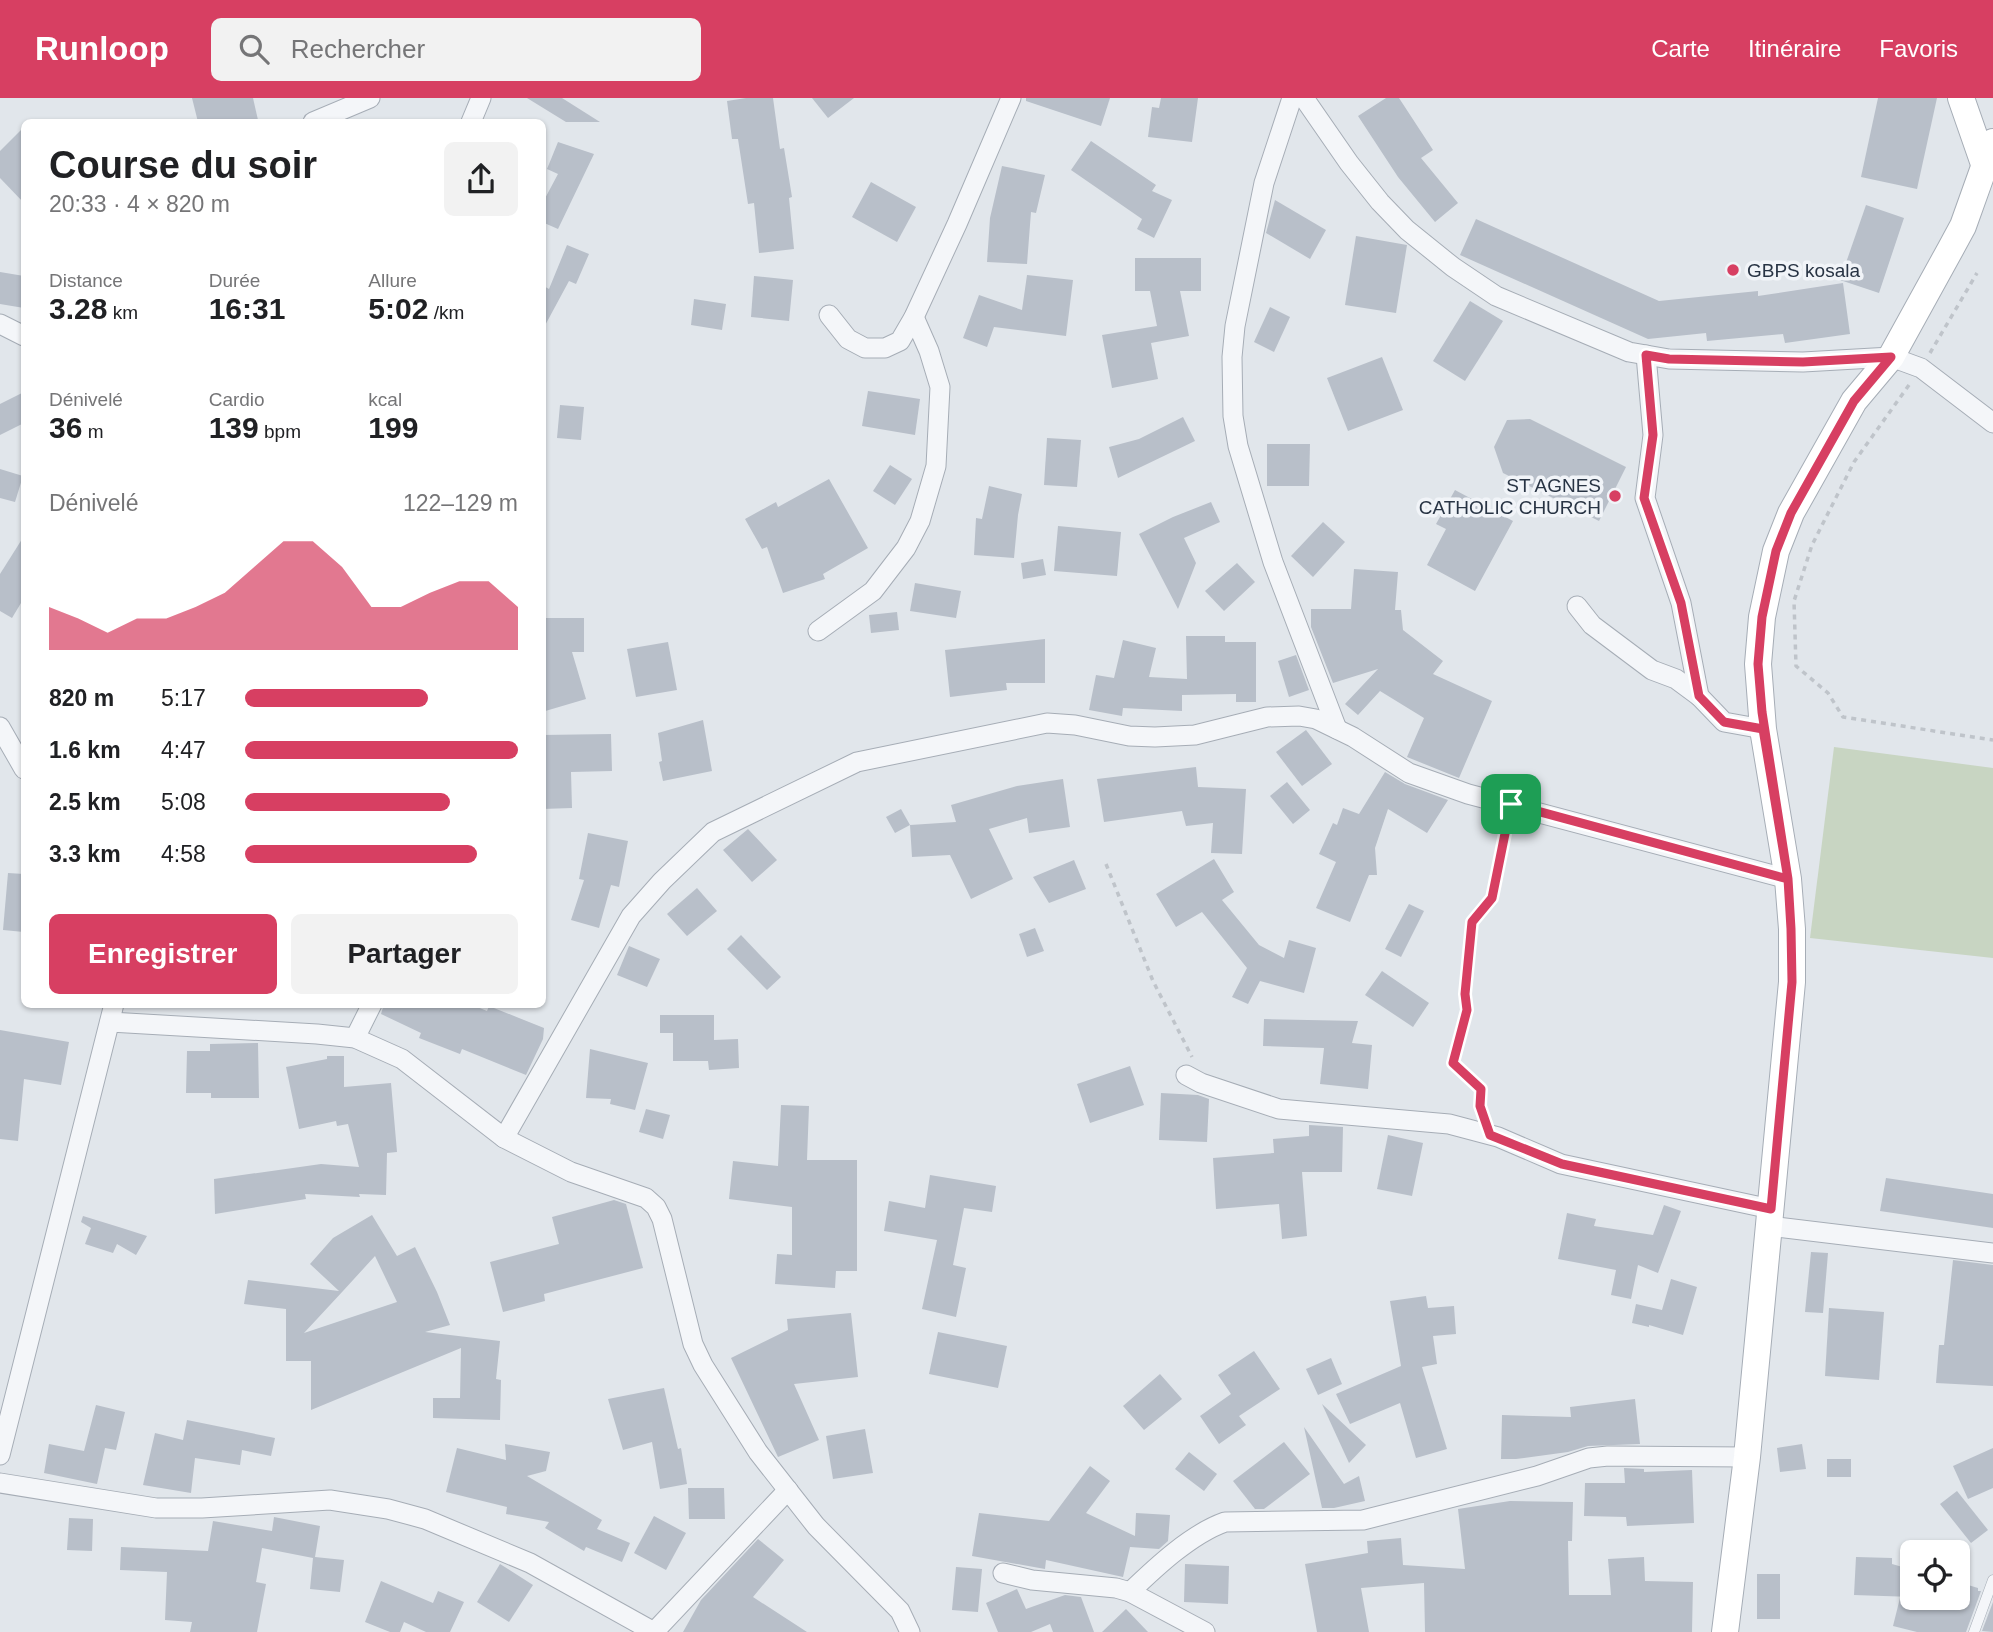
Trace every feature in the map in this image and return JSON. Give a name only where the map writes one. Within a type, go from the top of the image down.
[{"type":"main road","points":[[1725,1632],[1746,1457],[1792,982],[1788,879],[1763,729],[1758,664],[1762,617],[1776,551],[1791,513],[1854,401],[1891,357],[1963,226],[1989,153],[1961,98]]},
{"type":"street","points":[[320,119],[370,98]]},
{"type":"street","points":[[472,119],[481,98]]},
{"type":"street","points":[[830,315],[848,339],[865,348],[885,348],[900,341],[957,224],[1011,98]]},
{"type":"street","points":[[1292,98],[1264,183],[1235,327],[1232,357],[1233,416],[1238,446],[1273,562],[1337,729]]},
{"type":"street","points":[[1304,98],[1349,163],[1407,230],[1453,267],[1496,296],[1629,352],[1669,359],[1803,362],[1891,357],[1921,368],[1993,423]]},
{"type":"street","points":[[818,631],[873,591],[906,548],[920,521],[936,466],[940,387],[929,351],[914,317]]},
{"type":"street","points":[[0,324],[21,334]]},
{"type":"street","points":[[1646,355],[1653,435],[1644,498],[1681,603],[1699,696]]},
{"type":"street","points":[[1577,606],[1592,625],[1652,670],[1676,679],[1699,696],[1724,722],[1763,729]]},
{"type":"street","points":[[504,1138],[631,916],[662,881],[713,832],[857,762],[1047,723],[1075,725],[1129,736],[1155,737],[1195,735],[1267,717],[1299,716],[1316,719],[1419,777],[1468,794],[1788,879]]},
{"type":"street","points":[[0,727],[21,764]]},
{"type":"street","points":[[355,1038],[370,1008]]},
{"type":"street","points":[[0,1455],[112,1013],[355,1038],[402,1059],[504,1138],[572,1172],[646,1198],[656,1208],[662,1219],[693,1344],[703,1365],[758,1452],[828,1539],[900,1611],[910,1632]]},
{"type":"street","points":[[1186,1075],[1279,1109],[1449,1124],[1490,1135],[1562,1164],[1770,1217],[1993,1253]]},
{"type":"street","points":[[1130,1592],[1159,1565],[1214,1526],[1225,1522],[1363,1520],[1537,1476],[1589,1458],[1746,1457]]},
{"type":"street","points":[[0,1483],[156,1508],[202,1508],[330,1500],[388,1509],[425,1519],[530,1563],[654,1632],[788,1490]]},
{"type":"street","points":[[1003,1573],[1032,1580],[1103,1586],[1130,1592],[1205,1632]]},
{"type":"lane","points":[[1974,1632],[1993,1580]]},
{"type":"path","points":[[1977,273],[1921,368],[1854,462],[1812,545],[1794,601],[1796,666],[1828,693],[1843,717],[1993,740]]},
{"type":"path","points":[[1490,1135],[1480,1106],[1481,1089],[1453,1063],[1467,1010],[1465,994],[1472,922],[1492,898],[1511,804]]},
{"type":"path","points":[[1106,864],[1153,981],[1210,1086]]},
{"type":"green space","points":[[1834,747],[1993,768],[1993,958],[1810,938]]},
{"type":"building","points":[[192,98],[253,98],[258,119],[197,119]]},
{"type":"building","points":[[527,98],[562,98],[600,122],[566,122]]},
{"type":"building","points":[[773,98],[780,149],[784,148],[792,197],[789,198],[794,249],[759,253],[754,203],[748,204],[738,139],[732,139],[727,101]]},
{"type":"building","points":[[812,98],[854,98],[828,118]]},
{"type":"building","points":[[1026,98],[1110,98],[1101,126],[1026,101]]},
{"type":"building","points":[[1161,98],[1198,98],[1192,142],[1148,137],[1152,107],[1159,108]]},
{"type":"building","points":[[1386,98],[1399,98],[1433,150],[1421,158],[1458,203],[1435,222],[1398,177],[1358,116]]},
{"type":"building","points":[[1878,98],[1937,98],[1917,189],[1861,177]]},
{"type":"building","points":[[21,130],[21,200],[0,178],[0,151]]},
{"type":"building","points":[[1091,141],[1156,185],[1152,191],[1172,200],[1154,238],[1137,229],[1142,219],[1071,170]]},
{"type":"building","points":[[558,142],[594,154],[558,229],[546,224],[546,196],[558,174],[547,169]]},
{"type":"building","points":[[1002,166],[1045,175],[1036,213],[1031,212],[1027,264],[987,262],[990,218]]},
{"type":"building","points":[[871,182],[916,207],[897,242],[852,217]]},
{"type":"building","points":[[1275,200],[1326,230],[1310,259],[1266,233]]},
{"type":"building","points":[[1866,205],[1904,218],[1879,293],[1840,280]]},
{"type":"building","points":[[1476,219],[1659,301],[1758,291],[1758,296],[1843,283],[1850,334],[1785,343],[1783,334],[1707,341],[1706,333],[1648,339],[1460,255]]},
{"type":"building","points":[[1356,236],[1407,245],[1396,313],[1345,305]]},
{"type":"building","points":[[567,245],[589,254],[576,284],[569,281],[546,324],[546,287],[549,289]]},
{"type":"building","points":[[1135,258],[1201,258],[1201,291],[1180,291],[1189,336],[1151,343],[1158,379],[1112,388],[1102,335],[1157,326],[1150,291],[1135,291]]},
{"type":"building","points":[[0,272],[21,276],[21,308],[0,304]]},
{"type":"building","points":[[1027,275],[1073,280],[1066,336],[994,327],[987,347],[963,338],[979,295],[1022,310]]},
{"type":"building","points":[[754,276],[793,280],[789,321],[751,317]]},
{"type":"building","points":[[694,299],[726,304],[722,330],[691,325]]},
{"type":"building","points":[[1470,301],[1503,321],[1465,381],[1433,361]]},
{"type":"building","points":[[1270,307],[1290,317],[1274,352],[1254,342]]},
{"type":"building","points":[[1382,357],[1403,410],[1348,431],[1327,378]]},
{"type":"building","points":[[868,391],[920,399],[915,435],[862,426]]},
{"type":"building","points":[[21,394],[21,424],[0,435],[0,404]]},
{"type":"building","points":[[560,405],[584,407],[581,440],[557,438]]},
{"type":"building","points":[[1183,417],[1195,441],[1118,478],[1109,447],[1139,439]]},
{"type":"building","points":[[1530,419],[1626,467],[1599,521],[1503,473],[1494,447],[1507,420]]},
{"type":"building","points":[[1047,438],[1081,440],[1077,487],[1044,485]]},
{"type":"building","points":[[1267,444],[1310,444],[1309,486],[1267,486]]},
{"type":"building","points":[[890,465],[912,479],[895,505],[873,491]]},
{"type":"building","points":[[0,469],[21,475],[15,502],[0,498]]},
{"type":"building","points":[[829,479],[868,548],[823,574],[825,579],[783,593],[767,547],[762,549],[745,519],[776,502],[778,507]]},
{"type":"building","points":[[989,486],[1022,494],[1014,558],[974,555],[976,518],[982,519]]},
{"type":"building","points":[[1455,490],[1513,521],[1475,591],[1427,565],[1446,529],[1436,524]]},
{"type":"building","points":[[1211,502],[1220,522],[1184,538],[1196,563],[1178,609],[1139,534]]},
{"type":"building","points":[[1323,522],[1345,542],[1313,577],[1291,556]]},
{"type":"building","points":[[1058,526],[1121,532],[1117,576],[1054,571]]},
{"type":"building","points":[[21,541],[21,603],[12,618],[0,611],[0,574]]},
{"type":"building","points":[[1043,559],[1046,575],[1023,579],[1021,563]]},
{"type":"building","points":[[1237,563],[1255,582],[1224,611],[1205,591]]},
{"type":"building","points":[[1354,569],[1398,572],[1395,610],[1401,610],[1403,630],[1443,661],[1433,674],[1492,701],[1459,778],[1407,757],[1424,718],[1380,691],[1358,715],[1345,704],[1378,669],[1333,683],[1311,627],[1311,609],[1351,609]]},
{"type":"building","points":[[915,583],[961,591],[956,618],[910,611]]},
{"type":"building","points":[[897,612],[899,630],[871,633],[869,615]]},
{"type":"building","points":[[546,618],[584,618],[584,652],[572,652],[586,699],[546,711]]},
{"type":"building","points":[[1186,636],[1225,636],[1225,642],[1256,642],[1256,702],[1236,702],[1236,694],[1182,695],[1182,711],[1123,708],[1122,716],[1089,710],[1096,675],[1114,678],[1123,640],[1156,648],[1149,677],[1187,679]]},
{"type":"building","points":[[1045,639],[1045,683],[1006,683],[1007,690],[950,697],[945,650]]},
{"type":"building","points":[[668,642],[677,690],[636,697],[627,649]]},
{"type":"building","points":[[1296,655],[1309,690],[1289,697],[1278,661]]},
{"type":"building","points":[[703,720],[712,771],[663,781],[658,733]]},
{"type":"building","points":[[1306,730],[1332,764],[1302,786],[1276,752]]},
{"type":"building","points":[[611,734],[612,771],[571,772],[572,808],[546,809],[546,735]]},
{"type":"building","points":[[1196,767],[1198,787],[1246,789],[1242,854],[1211,853],[1213,823],[1186,826],[1182,811],[1104,822],[1097,779]]},
{"type":"building","points":[[1385,772],[1405,784],[1448,800],[1427,833],[1388,809],[1375,848],[1377,875],[1369,875],[1350,922],[1316,908],[1336,862],[1319,854],[1333,823],[1337,825],[1343,808],[1359,814]]},
{"type":"building","points":[[1063,779],[1070,827],[1029,833],[1027,818],[989,829],[1013,879],[971,899],[950,855],[912,857],[910,825],[956,822],[951,805],[1017,786]]},
{"type":"building","points":[[1287,782],[1310,810],[1293,824],[1270,796]]},
{"type":"building","points":[[901,809],[910,825],[895,833],[886,817]]},
{"type":"building","points":[[748,829],[777,860],[752,882],[723,850]]},
{"type":"building","points":[[588,833],[628,841],[619,887],[611,885],[599,928],[571,920],[584,880],[579,879]]},
{"type":"building","points":[[1214,859],[1234,892],[1222,900],[1259,945],[1284,958],[1289,940],[1316,948],[1304,993],[1260,981],[1248,1004],[1232,997],[1247,968],[1202,912],[1176,927],[1156,894]]},
{"type":"building","points":[[1074,860],[1086,889],[1049,903],[1033,877]]},
{"type":"building","points":[[8,873],[21,874],[21,932],[3,930]]},
{"type":"building","points":[[697,888],[717,911],[687,936],[667,914]]},
{"type":"building","points":[[1409,904],[1424,911],[1401,957],[1385,949]]},
{"type":"building","points":[[1035,928],[1044,951],[1027,957],[1019,934]]},
{"type":"building","points":[[741,935],[781,977],[767,990],[727,949]]},
{"type":"building","points":[[629,946],[660,959],[647,987],[617,975]]},
{"type":"building","points":[[1382,971],[1429,1003],[1413,1027],[1365,995]]},
{"type":"building","points":[[383,1008],[480,1008],[487,1011],[488,1008],[494,1008],[544,1028],[543,1039],[526,1075],[462,1049],[460,1054],[419,1038],[421,1033],[381,1014]]},
{"type":"building","points":[[660,1015],[714,1015],[714,1040],[738,1039],[739,1068],[709,1070],[708,1061],[673,1061],[673,1033],[660,1033]]},
{"type":"building","points":[[1264,1019],[1358,1021],[1352,1043],[1372,1045],[1368,1089],[1320,1084],[1324,1048],[1263,1046]]},
{"type":"building","points":[[0,1030],[69,1042],[61,1085],[24,1079],[18,1141],[0,1139]]},
{"type":"building","points":[[258,1043],[259,1098],[211,1098],[211,1093],[186,1093],[187,1051],[210,1051],[210,1044]]},
{"type":"building","points":[[590,1049],[648,1063],[635,1110],[610,1104],[611,1099],[586,1098]]},
{"type":"building","points":[[327,1056],[344,1056],[344,1087],[391,1083],[397,1152],[387,1153],[386,1195],[359,1194],[360,1197],[305,1194],[306,1199],[215,1214],[214,1179],[321,1164],[359,1167],[348,1124],[337,1126],[336,1121],[299,1129],[286,1067],[327,1059]]},
{"type":"building","points":[[1130,1066],[1144,1105],[1090,1123],[1077,1084]]},
{"type":"building","points":[[1161,1093],[1198,1095],[1209,1099],[1207,1142],[1159,1140]]},
{"type":"building","points":[[781,1105],[809,1106],[807,1160],[857,1160],[857,1271],[836,1271],[835,1288],[775,1284],[777,1254],[792,1255],[792,1207],[729,1199],[733,1161],[778,1166]]},
{"type":"building","points":[[646,1109],[670,1115],[663,1139],[639,1132]]},
{"type":"building","points":[[1309,1125],[1343,1127],[1342,1172],[1302,1172],[1307,1236],[1282,1239],[1279,1204],[1216,1209],[1213,1158],[1274,1153],[1273,1139],[1309,1136]]},
{"type":"building","points":[[1388,1135],[1423,1143],[1412,1196],[1377,1189]]},
{"type":"building","points":[[930,1175],[996,1186],[992,1212],[964,1208],[953,1265],[966,1268],[956,1317],[922,1309],[937,1240],[884,1231],[889,1201],[925,1208]]},
{"type":"building","points":[[1886,1178],[1993,1194],[1993,1228],[1880,1211]]},
{"type":"building","points":[[614,1200],[626,1204],[643,1268],[544,1294],[545,1301],[503,1312],[490,1262],[559,1244],[552,1217]]},
{"type":"building","points":[[1664,1205],[1681,1211],[1658,1273],[1638,1265],[1631,1299],[1611,1295],[1616,1270],[1558,1259],[1567,1213],[1596,1219],[1594,1226],[1653,1235]]},
{"type":"building","points":[[372,1215],[397,1256],[415,1247],[450,1325],[425,1332],[500,1341],[496,1379],[501,1380],[500,1420],[433,1418],[433,1398],[460,1398],[461,1348],[311,1410],[311,1361],[286,1361],[286,1309],[244,1304],[248,1280],[339,1291],[310,1264],[333,1238]],"holes":[[[375,1256],[397,1302],[304,1333]]]},
{"type":"building","points":[[83,1216],[147,1236],[136,1255],[117,1244],[113,1253],[85,1244],[91,1228],[81,1222]]},
{"type":"building","points":[[1811,1252],[1828,1253],[1823,1313],[1805,1312]]},
{"type":"building","points":[[1953,1260],[1993,1265],[1993,1386],[1936,1383],[1939,1345],[1944,1345]]},
{"type":"building","points":[[1671,1279],[1697,1287],[1683,1335],[1632,1323],[1636,1304],[1662,1310]]},
{"type":"building","points":[[1426,1296],[1428,1308],[1454,1306],[1456,1334],[1433,1336],[1437,1364],[1422,1367],[1447,1449],[1416,1458],[1400,1403],[1350,1424],[1336,1394],[1401,1366],[1390,1301]]},
{"type":"building","points":[[1829,1308],[1884,1312],[1879,1380],[1825,1376]]},
{"type":"building","points":[[851,1313],[858,1377],[794,1384],[819,1440],[778,1457],[731,1358],[788,1330],[787,1319]]},
{"type":"building","points":[[938,1332],[1007,1346],[998,1388],[929,1374]]},
{"type":"building","points":[[1254,1351],[1280,1389],[1239,1416],[1246,1425],[1219,1444],[1200,1416],[1231,1394],[1218,1375]]},
{"type":"building","points":[[1331,1358],[1342,1384],[1318,1395],[1306,1369]]},
{"type":"building","points":[[1160,1374],[1182,1399],[1144,1430],[1123,1406]]},
{"type":"building","points":[[664,1388],[678,1449],[681,1448],[687,1484],[660,1489],[652,1442],[623,1450],[608,1399]]},
{"type":"building","points":[[1635,1399],[1640,1444],[1588,1446],[1568,1452],[1501,1459],[1502,1415],[1571,1417],[1570,1407]]},
{"type":"building","points":[[1322,1404],[1366,1445],[1349,1463]]},
{"type":"building","points":[[96,1405],[125,1412],[116,1450],[105,1448],[97,1484],[44,1473],[49,1444],[84,1451]]},
{"type":"building","points":[[187,1420],[275,1438],[271,1456],[242,1450],[240,1465],[195,1458],[191,1493],[143,1485],[155,1433],[183,1440]]},
{"type":"building","points":[[1304,1427],[1344,1484],[1359,1476],[1365,1501],[1322,1508]]},
{"type":"building","points":[[865,1429],[873,1473],[833,1479],[826,1436]]},
{"type":"building","points":[[1284,1442],[1310,1474],[1264,1509],[1255,1509],[1233,1481]]},
{"type":"building","points":[[505,1444],[550,1452],[546,1471],[527,1476],[602,1520],[597,1529],[630,1543],[622,1562],[586,1547],[584,1551],[545,1528],[549,1522],[506,1514],[507,1507],[446,1492],[457,1448],[506,1460]]},
{"type":"building","points":[[1802,1444],[1806,1469],[1780,1472],[1777,1448]]},
{"type":"building","points":[[1993,1448],[1993,1488],[1968,1499],[1953,1466]]},
{"type":"building","points":[[1189,1452],[1217,1474],[1204,1491],[1175,1469]]},
{"type":"building","points":[[1827,1459],[1851,1459],[1851,1477],[1827,1477]]},
{"type":"building","points":[[1090,1466],[1110,1481],[1086,1513],[1135,1536],[1136,1513],[1170,1515],[1168,1541],[1159,1549],[1130,1547],[1123,1577],[1046,1560],[1045,1569],[972,1556],[979,1513],[1049,1521]]},
{"type":"building","points":[[1624,1468],[1644,1469],[1644,1472],[1692,1470],[1694,1523],[1627,1526],[1626,1517],[1584,1516],[1585,1483],[1625,1483]]},
{"type":"building","points":[[688,1488],[724,1488],[725,1519],[689,1519]]},
{"type":"building","points":[[1957,1491],[1988,1530],[1971,1543],[1940,1504]]},
{"type":"building","points":[[1510,1501],[1573,1502],[1572,1541],[1568,1541],[1569,1595],[1611,1595],[1608,1559],[1644,1557],[1645,1581],[1693,1582],[1692,1632],[1425,1632],[1424,1583],[1361,1588],[1369,1632],[1317,1632],[1305,1564],[1368,1553],[1367,1541],[1401,1538],[1403,1565],[1465,1569],[1458,1509]]},
{"type":"building","points":[[654,1516],[686,1533],[666,1570],[634,1553]]},
{"type":"building","points":[[274,1517],[320,1526],[315,1557],[344,1560],[340,1592],[310,1589],[313,1558],[262,1548],[256,1582],[266,1584],[257,1632],[190,1632],[192,1622],[165,1620],[167,1572],[120,1570],[121,1547],[208,1551],[213,1521],[272,1531]]},
{"type":"building","points":[[69,1518],[93,1519],[92,1551],[67,1550]]},
{"type":"building","points":[[758,1539],[784,1560],[753,1597],[807,1632],[683,1632],[701,1600]]},
{"type":"building","points":[[1856,1557],[1892,1558],[1892,1564],[1900,1566],[1900,1597],[1854,1595]]},
{"type":"building","points":[[500,1564],[533,1585],[509,1622],[477,1602]]},
{"type":"building","points":[[1185,1564],[1229,1566],[1228,1604],[1184,1602]]},
{"type":"building","points":[[956,1567],[982,1569],[978,1612],[952,1610]]},
{"type":"building","points":[[1757,1574],[1780,1574],[1780,1619],[1757,1619]]},
{"type":"building","points":[[381,1581],[433,1603],[438,1591],[464,1602],[450,1632],[426,1632],[404,1622],[400,1632],[390,1632],[365,1622]]},
{"type":"building","points":[[1970,1586],[1981,1591],[1966,1632],[1917,1632],[1893,1626],[1900,1598],[1900,1610],[1970,1610]]},
{"type":"building","points":[[1017,1589],[1026,1609],[1065,1595],[1081,1597],[1094,1632],[1053,1632],[1050,1624],[1031,1632],[998,1632],[986,1603]]},
{"type":"building","points":[[1993,1602],[1993,1632],[1982,1631]]},
{"type":"building","points":[[1126,1609],[1148,1632],[1102,1632]]},
{"type":"place","name":"GBPS kosala","points":[[1733,270]]},
{"type":"place","name":"ST AGNES CATHOLIC CHURCH","points":[[1615,496]]},
{"type":"route","points":[[1511,804],[1492,898],[1472,922],[1465,994],[1467,1010],[1453,1063],[1481,1089],[1480,1106],[1490,1135],[1562,1164],[1771,1209],[1792,982],[1788,879],[1763,729],[1758,664],[1762,617],[1776,551],[1791,513],[1854,401],[1891,357],[1803,362],[1669,359],[1646,355],[1653,435],[1644,498],[1681,603],[1699,696],[1724,722],[1763,729],[1776,804],[1788,879],[1511,804]]}]
